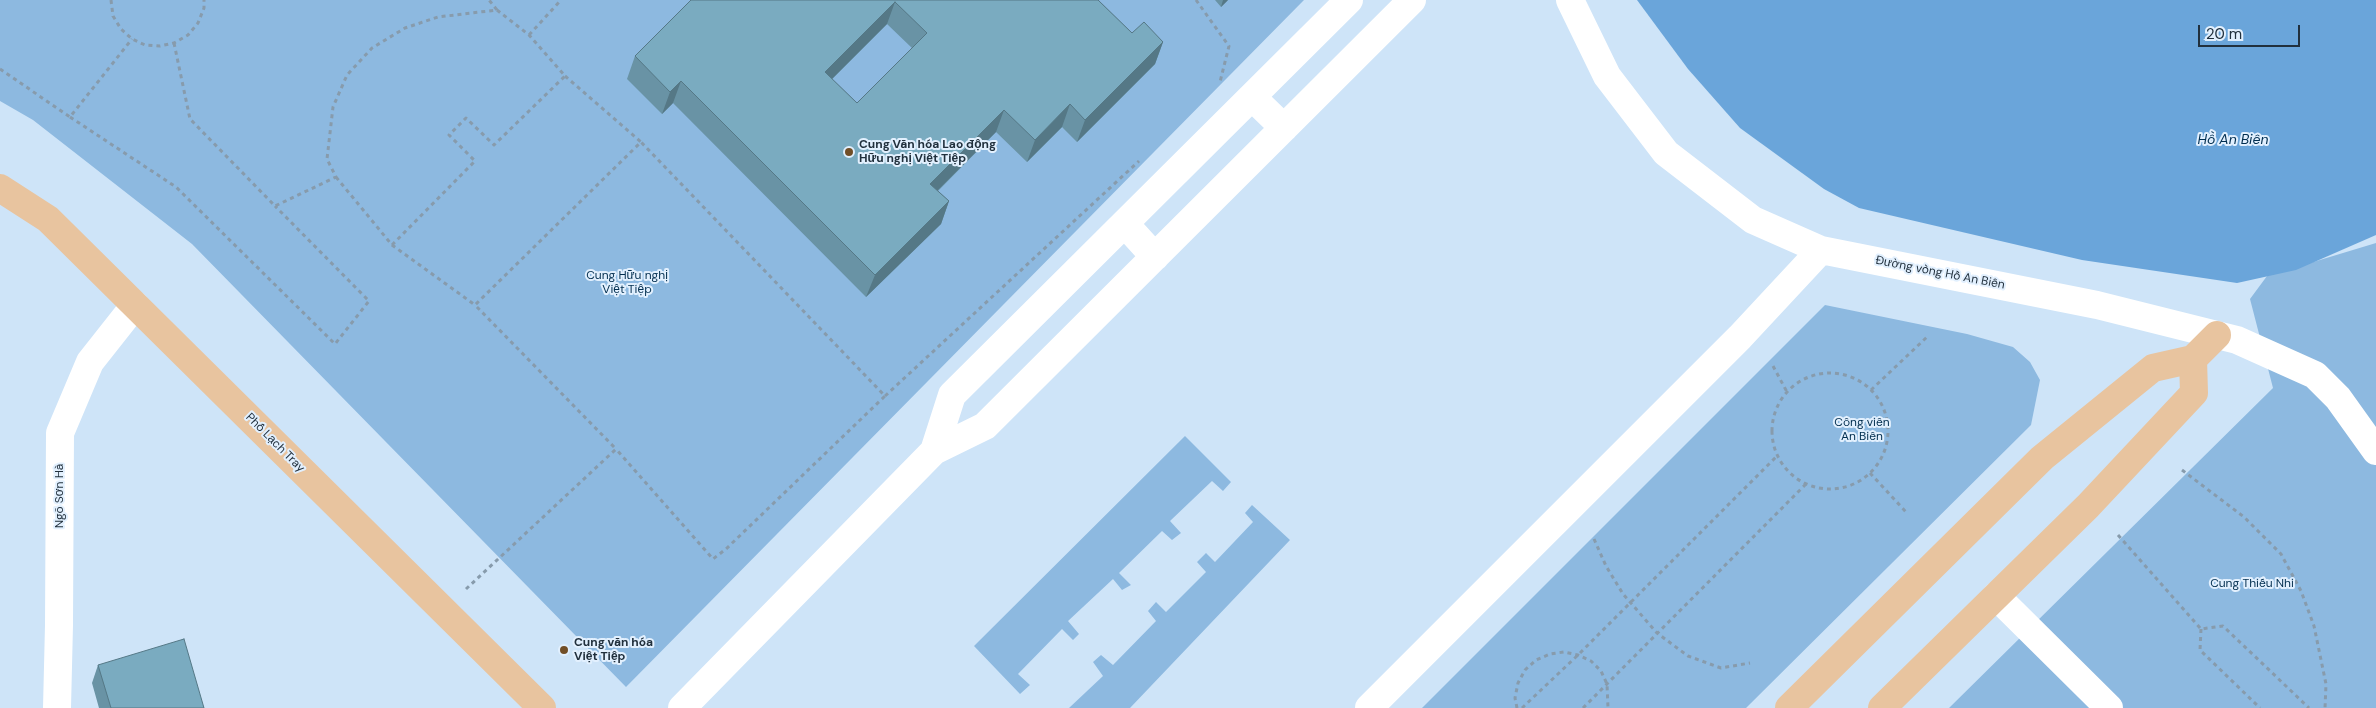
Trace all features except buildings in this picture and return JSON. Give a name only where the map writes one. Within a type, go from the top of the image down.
[{"type":"main road","name":"Phố Lạch Tray","points":[[0,188],[48,219],[542,708]]},
{"type":"main road","points":[[1789,708],[2042,458],[2153,368],[2193,359],[2217,335]]},
{"type":"main road","points":[[1882,708],[2088,506],[2194,393],[2193,359]]},
{"type":"street","points":[[934,451],[952,395],[1349,0]]},
{"type":"street","points":[[682,708],[934,451],[985,426],[1412,0]]},
{"type":"street","name":"Đường vòng Hồ An Biên","points":[[1570,0],[1606,76],[1666,152],[1753,220],[1821,250],[2097,306],[2238,340],[2315,375],[2338,398],[2376,451]]},
{"type":"street","points":[[1252,97],[1284,128]]},
{"type":"street","points":[[1125,224],[1155,257]]},
{"type":"street","points":[[1369,708],[1740,337],[1821,250]]},
{"type":"street","name":"Ngõ Sơn Hà","points":[[57,708],[60,625],[60,433],[90,362],[135,305]]},
{"type":"street","points":[[1996,596],[2109,708]]},
{"type":"path","points":[[111,0],[113,16],[121,29],[132,39],[145,45],[160,46],[174,43],[188,35],[198,23],[204,8],[204,0]]},
{"type":"path","points":[[489,0],[497,10],[529,35],[565,76],[641,142],[885,396]]},
{"type":"path","points":[[529,35],[561,0]]},
{"type":"path","points":[[1196,0],[1229,46],[1218,87]]},
{"type":"path","points":[[497,10],[438,17],[405,28],[372,48],[347,76],[333,107],[328,159],[336,177],[392,245],[475,305],[616,449],[713,559],[726,549],[885,396],[1146,154]]},
{"type":"path","points":[[70,117],[132,39]]},
{"type":"path","points":[[0,69],[176,187],[335,344],[369,301],[190,119],[174,43]]},
{"type":"path","points":[[392,245],[475,161],[449,135],[466,118],[494,146],[565,76]]},
{"type":"path","points":[[475,305],[641,142]]},
{"type":"path","points":[[275,206],[336,177]]},
{"type":"path","points":[[1871,390],[1928,336]]},
{"type":"path","points":[[1773,366],[1787,392]]},
{"type":"path","points":[[1820,374],[1838,374],[1856,379],[1871,390],[1882,405],[1888,423],[1887,441],[1881,459],[1870,473],[1853,485],[1834,489],[1814,488],[1796,479],[1782,465],[1774,447],[1772,427],[1776,408],[1787,392],[1802,380],[1820,374]]},
{"type":"path","points":[[444,610],[616,449]]},
{"type":"path","points":[[1522,708],[1578,655],[1778,455]]},
{"type":"path","points":[[2182,470],[2244,517],[2281,554],[2301,591],[2314,626],[2326,684],[2325,708]]},
{"type":"path","points":[[1870,473],[1906,512]]},
{"type":"path","points":[[1583,708],[1806,484]]},
{"type":"path","points":[[2118,535],[2201,629],[2200,650],[2260,708]]},
{"type":"path","points":[[1594,539],[1606,566],[1631,602],[1657,633],[1688,656],[1721,668],[1750,663]]},
{"type":"path","points":[[2201,629],[2223,626],[2309,708]]},
{"type":"path","points":[[1517,708],[1518,683],[1526,670],[1536,660],[1550,654],[1564,652],[1578,655],[1591,661],[1601,671],[1607,684],[1608,708]]},
{"type":"green space","name":"Cung Hữu nghị Việt Tiệp","points":[[0,0],[1304,0],[626,687],[192,244],[33,120],[0,101]]},
{"type":"green space","name":"Cung Thiếu Nhi","points":[[2376,243],[2376,708],[1949,708],[2273,388],[2250,299],[2267,276]]},
{"type":"green space","name":"Công viên An Biên","points":[[1825,305],[1967,334],[2013,347],[2030,362],[2040,380],[2031,425],[1746,708],[1422,708]]},
{"type":"green space","points":[[1185,436],[1231,482],[1223,491],[1212,481],[1170,521],[1181,533],[1172,540],[1162,531],[1119,573],[1131,585],[1122,590],[1113,579],[1068,621],[1079,634],[1073,640],[1062,629],[1018,674],[1030,685],[1020,694],[974,646]]},
{"type":"green space","points":[[1252,505],[1290,540],[1130,708],[1069,708],[1103,676],[1093,662],[1101,655],[1113,665],[1156,621],[1148,611],[1156,602],[1166,612],[1206,572],[1197,562],[1206,553],[1215,562],[1253,522],[1245,513]]},
{"type":"water","name":"Hồ An Biên","points":[[1637,0],[2376,0],[2376,235],[2296,270],[2237,283],[2082,260],[1859,208],[1824,189],[1740,128],[1688,69]]},
{"type":"place","name":"Cung Văn hóa Lao động Hữu nghị Việt Tiệp","points":[[849,152]]},
{"type":"place","name":"Cung văn hóa Việt Tiệp","points":[[564,650]]}]
